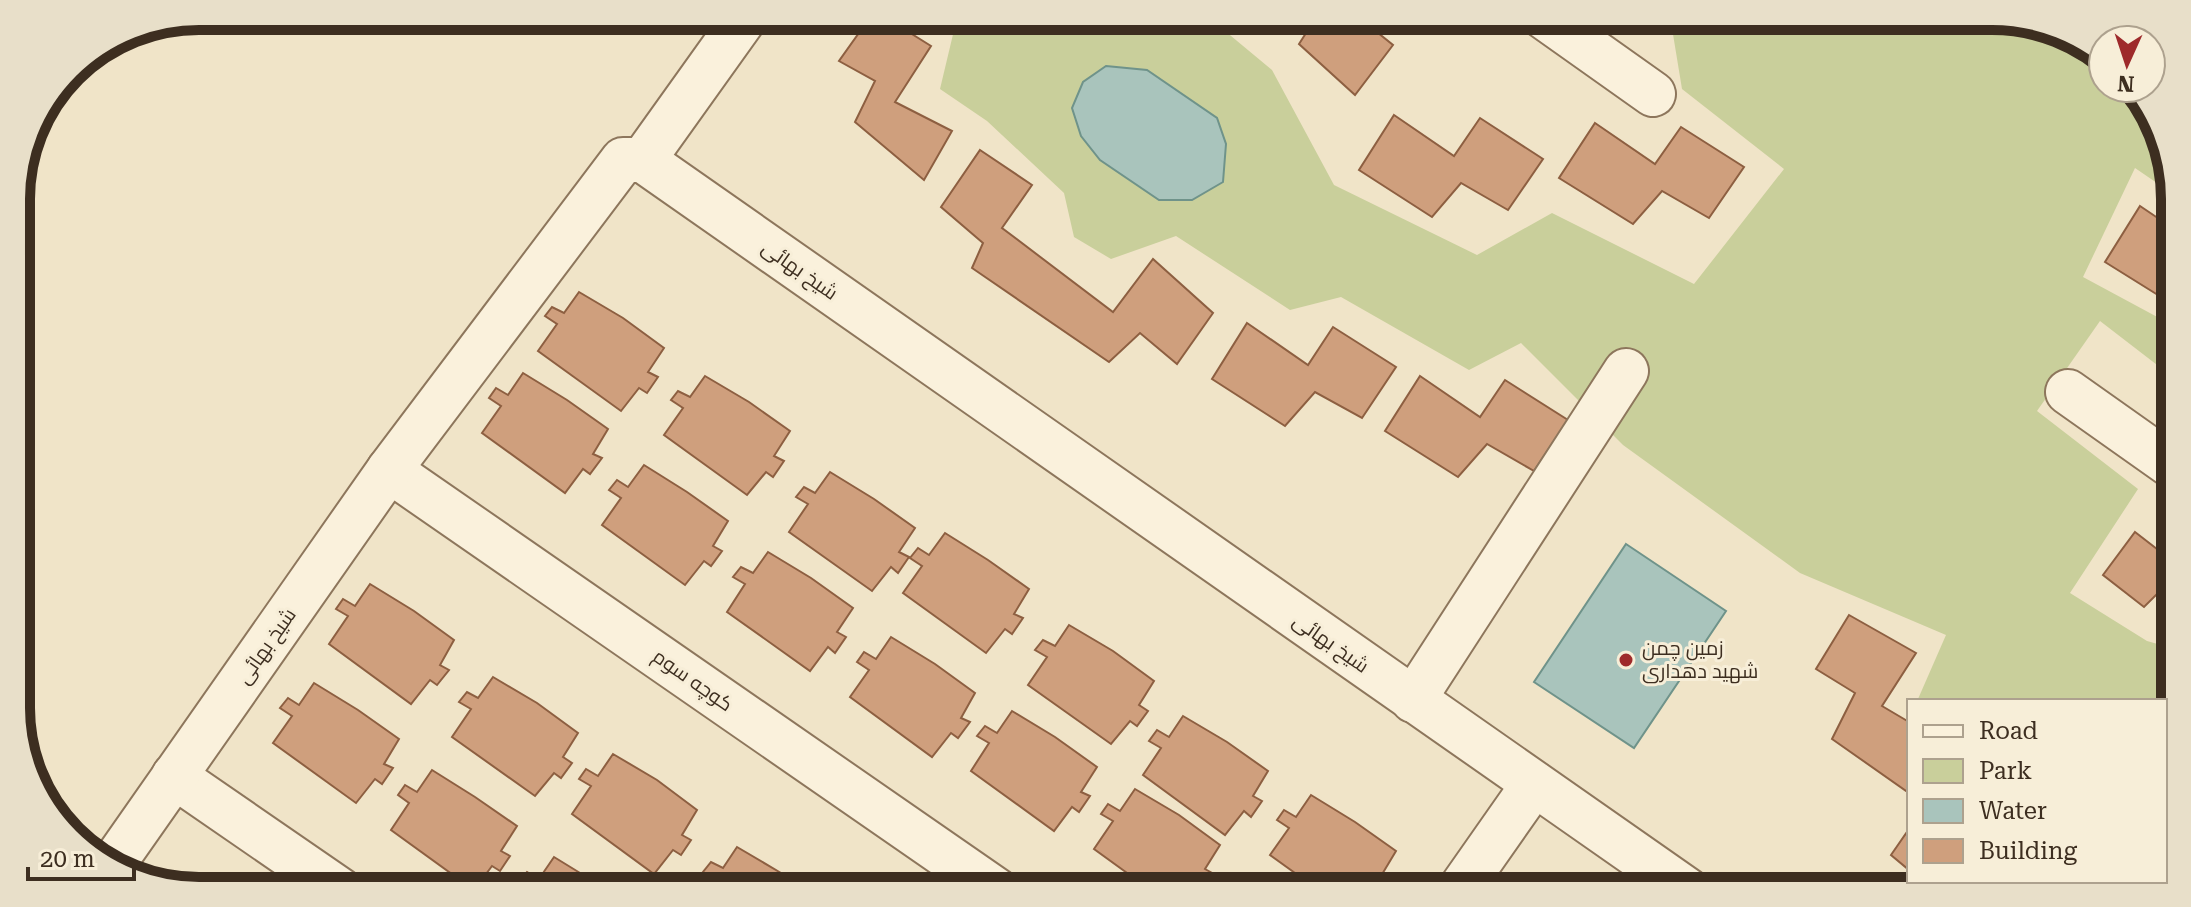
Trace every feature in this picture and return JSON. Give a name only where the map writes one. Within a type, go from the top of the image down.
[{"type":"street","points":[[643,160],[736,30]]},
{"type":"street","points":[[1563,30],[1653,94]]},
{"type":"street","name":"شیخ بهائی","points":[[119,856],[389,470],[623,160],[643,160],[1668,877]]},
{"type":"street","points":[[1413,700],[1626,371]]},
{"type":"street","points":[[2068,392],[2161,458]]},
{"type":"street","name":"کوچه سوم","points":[[389,470],[977,877]]},
{"type":"street","points":[[174,776],[321,877]]},
{"type":"street","points":[[1469,877],[1534,784]]},
{"type":"green space","points":[[954,30],[1224,30],[1272,70],[1334,185],[1477,255],[1552,213],[1694,284],[1784,169],[1682,89],[1672,30],[2003,30],[2056,43],[2087,60],[2087,104],[2131,104],[2148,135],[2160,177],[2160,185],[2135,168],[2083,277],[2161,319],[2161,368],[2100,321],[2037,411],[2138,489],[2070,593],[2147,641],[2161,645],[2161,699],[1918,699],[1946,635],[1800,573],[1623,445],[1521,343],[1469,370],[1341,297],[1290,310],[1176,236],[1111,259],[1074,237],[1064,193],[987,121],[940,89]]},
{"type":"water","points":[[1106,66],[1147,70],[1217,118],[1226,144],[1223,182],[1192,200],[1159,200],[1100,160],[1081,136],[1072,108],[1083,82]]},
{"type":"water","name":"زمین چمن شهید دهداری","points":[[1626,544],[1726,611],[1634,748],[1534,682]]},
{"type":"building","points":[[861,30],[905,30],[931,46],[895,102],[952,131],[924,180],[855,122],[875,81],[839,61]]},
{"type":"building","points":[[1308,30],[1374,30],[1393,45],[1355,95],[1299,44]]},
{"type":"building","points":[[1394,115],[1454,156],[1480,118],[1543,159],[1508,210],[1461,183],[1432,217],[1359,170]]},
{"type":"building","points":[[1595,123],[1655,164],[1681,127],[1744,167],[1709,218],[1662,191],[1633,224],[1559,178]]},
{"type":"building","points":[[980,150],[1032,185],[1002,228],[1113,312],[1153,259],[1213,313],[1177,364],[1140,333],[1109,362],[972,268],[983,243],[941,207]]},
{"type":"building","points":[[2140,206],[2161,220],[2161,297],[2105,262]]},
{"type":"building","points":[[579,292],[623,318],[664,348],[648,372],[658,377],[647,393],[639,388],[621,411],[538,351],[557,324],[545,316],[552,307],[564,313]]},
{"type":"building","points":[[1247,323],[1308,365],[1333,327],[1396,367],[1362,418],[1315,392],[1285,426],[1212,379]]},
{"type":"building","points":[[523,373],[608,429],[593,454],[602,458],[590,474],[583,469],[565,493],[482,433],[501,406],[489,398],[496,388],[508,395]]},
{"type":"building","points":[[705,376],[790,431],[774,456],[784,461],[773,477],[766,472],[747,495],[664,435],[683,408],[671,400],[678,391],[690,397]]},
{"type":"building","points":[[1420,376],[1480,417],[1505,380],[1568,420],[1534,471],[1487,444],[1458,477],[1385,431]]},
{"type":"building","points":[[644,465],[728,521],[713,546],[722,551],[711,566],[704,561],[685,585],[602,525],[621,498],[609,490],[617,480],[628,487]]},
{"type":"building","points":[[830,472],[915,528],[899,552],[909,557],[898,573],[891,567],[872,591],[789,532],[808,504],[796,497],[804,487],[815,493]]},
{"type":"building","points":[[2135,532],[2161,552],[2161,590],[2144,607],[2103,575]]},
{"type":"building","points":[[945,533],[1029,589],[1014,614],[1023,618],[1012,634],[1005,629],[986,653],[903,593],[922,566],[910,558],[918,548],[929,555]]},
{"type":"building","points":[[768,552],[853,608],[837,632],[846,637],[835,653],[828,647],[810,671],[727,612],[745,584],[733,577],[741,567],[753,573]]},
{"type":"building","points":[[370,584],[454,640],[440,665],[449,670],[437,685],[430,680],[411,704],[329,644],[348,616],[336,609],[343,599],[355,606]]},
{"type":"building","points":[[1849,615],[1916,653],[1882,706],[1907,721],[1907,792],[1832,739],[1855,693],[1816,669]]},
{"type":"building","points":[[1069,625],[1113,651],[1154,681],[1139,705],[1148,711],[1137,726],[1130,721],[1111,744],[1028,685],[1047,657],[1035,650],[1043,640],[1055,646]]},
{"type":"building","points":[[891,637],[975,693],[961,718],[970,722],[958,738],[951,733],[932,757],[850,697],[869,670],[857,662],[864,652],[876,659]]},
{"type":"building","points":[[493,677],[537,703],[578,733],[563,757],[572,763],[561,778],[554,773],[535,796],[452,737],[471,709],[459,702],[467,692],[478,698]]},
{"type":"building","points":[[314,683],[399,739],[384,764],[393,768],[382,784],[375,779],[356,803],[273,743],[292,716],[280,708],[288,698],[299,705]]},
{"type":"building","points":[[1012,711],[1097,767],[1081,792],[1090,796],[1079,812],[1072,807],[1054,831],[971,771],[989,743],[977,736],[985,726],[997,733]]},
{"type":"building","points":[[1183,716],[1268,771],[1253,796],[1262,801],[1251,817],[1244,811],[1225,835],[1143,775],[1161,748],[1149,741],[1157,730],[1169,737]]},
{"type":"building","points":[[613,754],[657,780],[697,810],[682,835],[691,840],[681,855],[673,850],[654,874],[572,814],[591,786],[579,779],[586,769],[598,776]]},
{"type":"building","points":[[432,770],[517,826],[501,851],[510,856],[500,871],[492,866],[484,877],[456,877],[391,830],[409,803],[398,795],[405,785],[417,792]]},
{"type":"building","points":[[1135,789],[1179,815],[1220,845],[1205,869],[1214,874],[1212,877],[1133,877],[1094,849],[1113,821],[1101,814],[1108,804],[1120,811]]},
{"type":"building","points":[[1311,795],[1355,822],[1396,851],[1381,876],[1383,877],[1301,877],[1270,855],[1289,828],[1277,820],[1284,810],[1296,817]]},
{"type":"building","points":[[1907,832],[1907,868],[1891,855]]},
{"type":"building","points":[[737,847],[786,877],[712,877],[703,872],[711,862],[723,868]]},
{"type":"building","points":[[554,857],[586,877],[540,877]]},
{"type":"place","name":"زمین چمن شهید دهداری","points":[[1626,660]]}]
